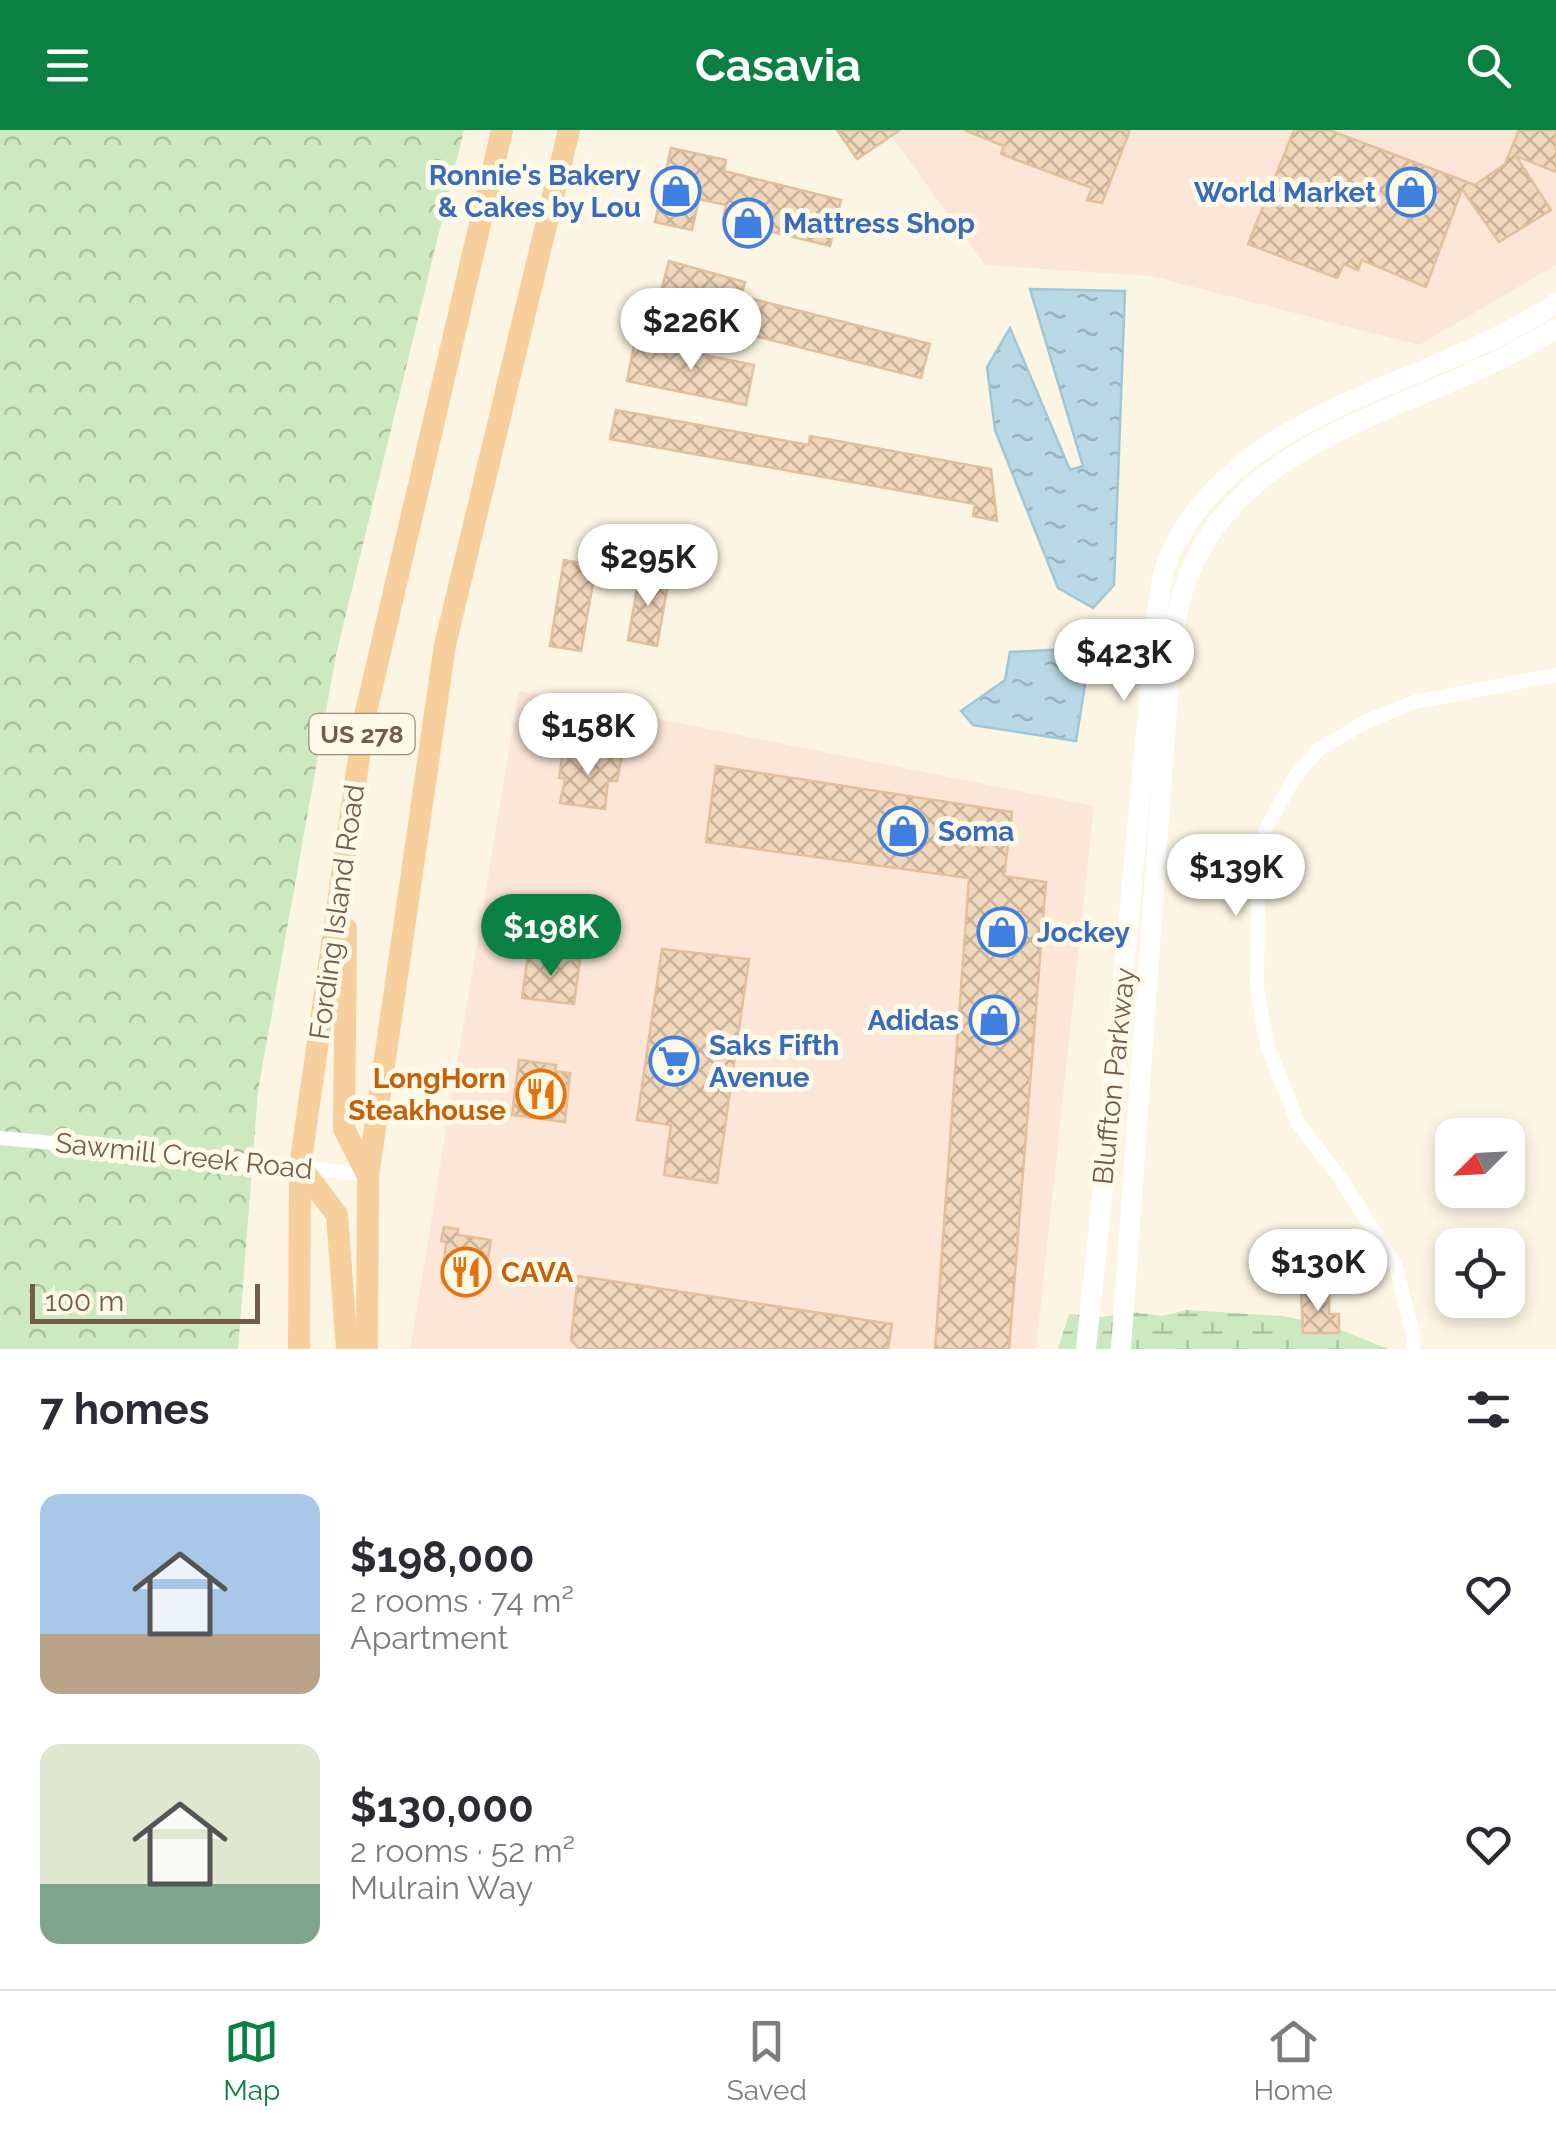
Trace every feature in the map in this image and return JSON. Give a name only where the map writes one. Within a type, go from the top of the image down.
[{"type":"highway","name":"Fording Island Road","points":[[299,1349],[300,1166],[365,716],[502,130]]},
{"type":"highway","name":"US 278","points":[[367,1349],[368,1176],[445,645],[569,130]]},
{"type":"highway","points":[[347,841],[344,1130],[368,1176]]},
{"type":"highway","points":[[300,1166],[338,1215],[348,1349]]},
{"type":"main road","name":"Bluffton Parkway","points":[[1086,1349],[1112,1111],[1157,613],[1162,578],[1173,547],[1195,513],[1239,468],[1280,437],[1494,338],[1556,303]]},
{"type":"main road","name":"Bluffton Parkway","points":[[1121,1349],[1166,720],[1174,631],[1185,583],[1218,525],[1266,474],[1318,441],[1501,360],[1556,329]]},
{"type":"street","points":[[1414,1349],[1396,1267],[1341,1179],[1298,1123],[1267,1045],[1257,987],[1258,886],[1266,829],[1294,778],[1318,750],[1367,721],[1415,702],[1556,675]]},
{"type":"street","name":"Sawmill Creek Road","points":[[0,1138],[368,1176]]},
{"type":"shaded area","points":[[887,130],[1556,130],[1556,265],[1419,345],[1151,276],[985,265]]},
{"type":"shaded area","points":[[519,691],[1094,806],[1036,1349],[410,1349]]},
{"type":"green space","points":[[0,130],[464,130],[336,655],[258,1091],[238,1349],[0,1349]]},
{"type":"green space","points":[[1187,1310],[1281,1316],[1329,1325],[1388,1349],[1058,1349],[1069,1314],[1101,1317],[1132,1312],[1162,1316]]},
{"type":"water","points":[[1030,289],[1125,291],[1114,585],[1093,608],[1058,588],[995,430],[987,367],[1010,328],[1070,470],[1083,466]]},
{"type":"water","points":[[1091,648],[1076,741],[973,725],[961,711],[1005,680],[1010,652]]},
{"type":"building","points":[[837,130],[900,130],[857,159]]},
{"type":"building","points":[[964,130],[1130,130],[1102,203],[1087,200],[1092,188],[1001,154],[1004,146]]},
{"type":"building","points":[[1294,130],[1329,130],[1475,185],[1505,164],[1519,130],[1556,130],[1556,172],[1516,156],[1551,210],[1499,242],[1462,189],[1426,287],[1362,260],[1358,270],[1344,264],[1337,278],[1248,244]]},
{"type":"building","points":[[671,148],[726,160],[724,171],[841,200],[830,246],[723,220],[726,205],[699,199],[692,230],[655,222]]},
{"type":"building","points":[[669,261],[745,282],[741,296],[930,344],[921,378],[731,330],[729,338],[654,317]]},
{"type":"building","points":[[635,341],[754,365],[746,405],[627,381]]},
{"type":"building","points":[[616,410],[809,445],[810,436],[991,469],[997,521],[973,516],[975,504],[610,439]]},
{"type":"building","points":[[564,560],[596,566],[581,651],[550,646]]},
{"type":"building","points":[[640,572],[669,578],[657,646],[628,640]]},
{"type":"building","points":[[563,750],[622,757],[617,781],[608,781],[605,809],[560,803],[565,779],[559,778]]},
{"type":"building","points":[[716,766],[1012,812],[1004,876],[1046,882],[1009,1349],[935,1349],[969,878],[706,842]]},
{"type":"building","points":[[662,949],[749,959],[717,1183],[664,1175],[671,1125],[637,1120]]},
{"type":"building","points":[[528,954],[580,960],[574,1004],[522,998]]},
{"type":"building","name":"LongHorn Steakhouse","points":[[519,1060],[556,1065],[555,1071],[570,1073],[565,1122],[512,1115]]},
{"type":"building","points":[[444,1227],[458,1229],[458,1235],[491,1240],[483,1288],[442,1283]]},
{"type":"building","points":[[578,1276],[892,1324],[888,1349],[579,1349],[571,1340]]},
{"type":"building","points":[[1301,1291],[1329,1292],[1329,1314],[1339,1314],[1339,1333],[1303,1333]]},
{"type":"place","name":"Ronnie's Bakery & Cakes by Lou","points":[[676,191]]},
{"type":"place","name":"World Market","points":[[1411,192]]},
{"type":"place","name":"Mattress Shop","points":[[748,223]]},
{"type":"place","name":"Soma","points":[[903,831]]},
{"type":"place","name":"Jockey","points":[[1002,932]]},
{"type":"place","name":"Adidas","points":[[994,1020]]},
{"type":"place","name":"Saks Fifth Avenue","points":[[674,1061]]},
{"type":"place","name":"LongHorn Steakhouse","points":[[541,1094]]},
{"type":"place","name":"CAVA","points":[[466,1272]]}]
